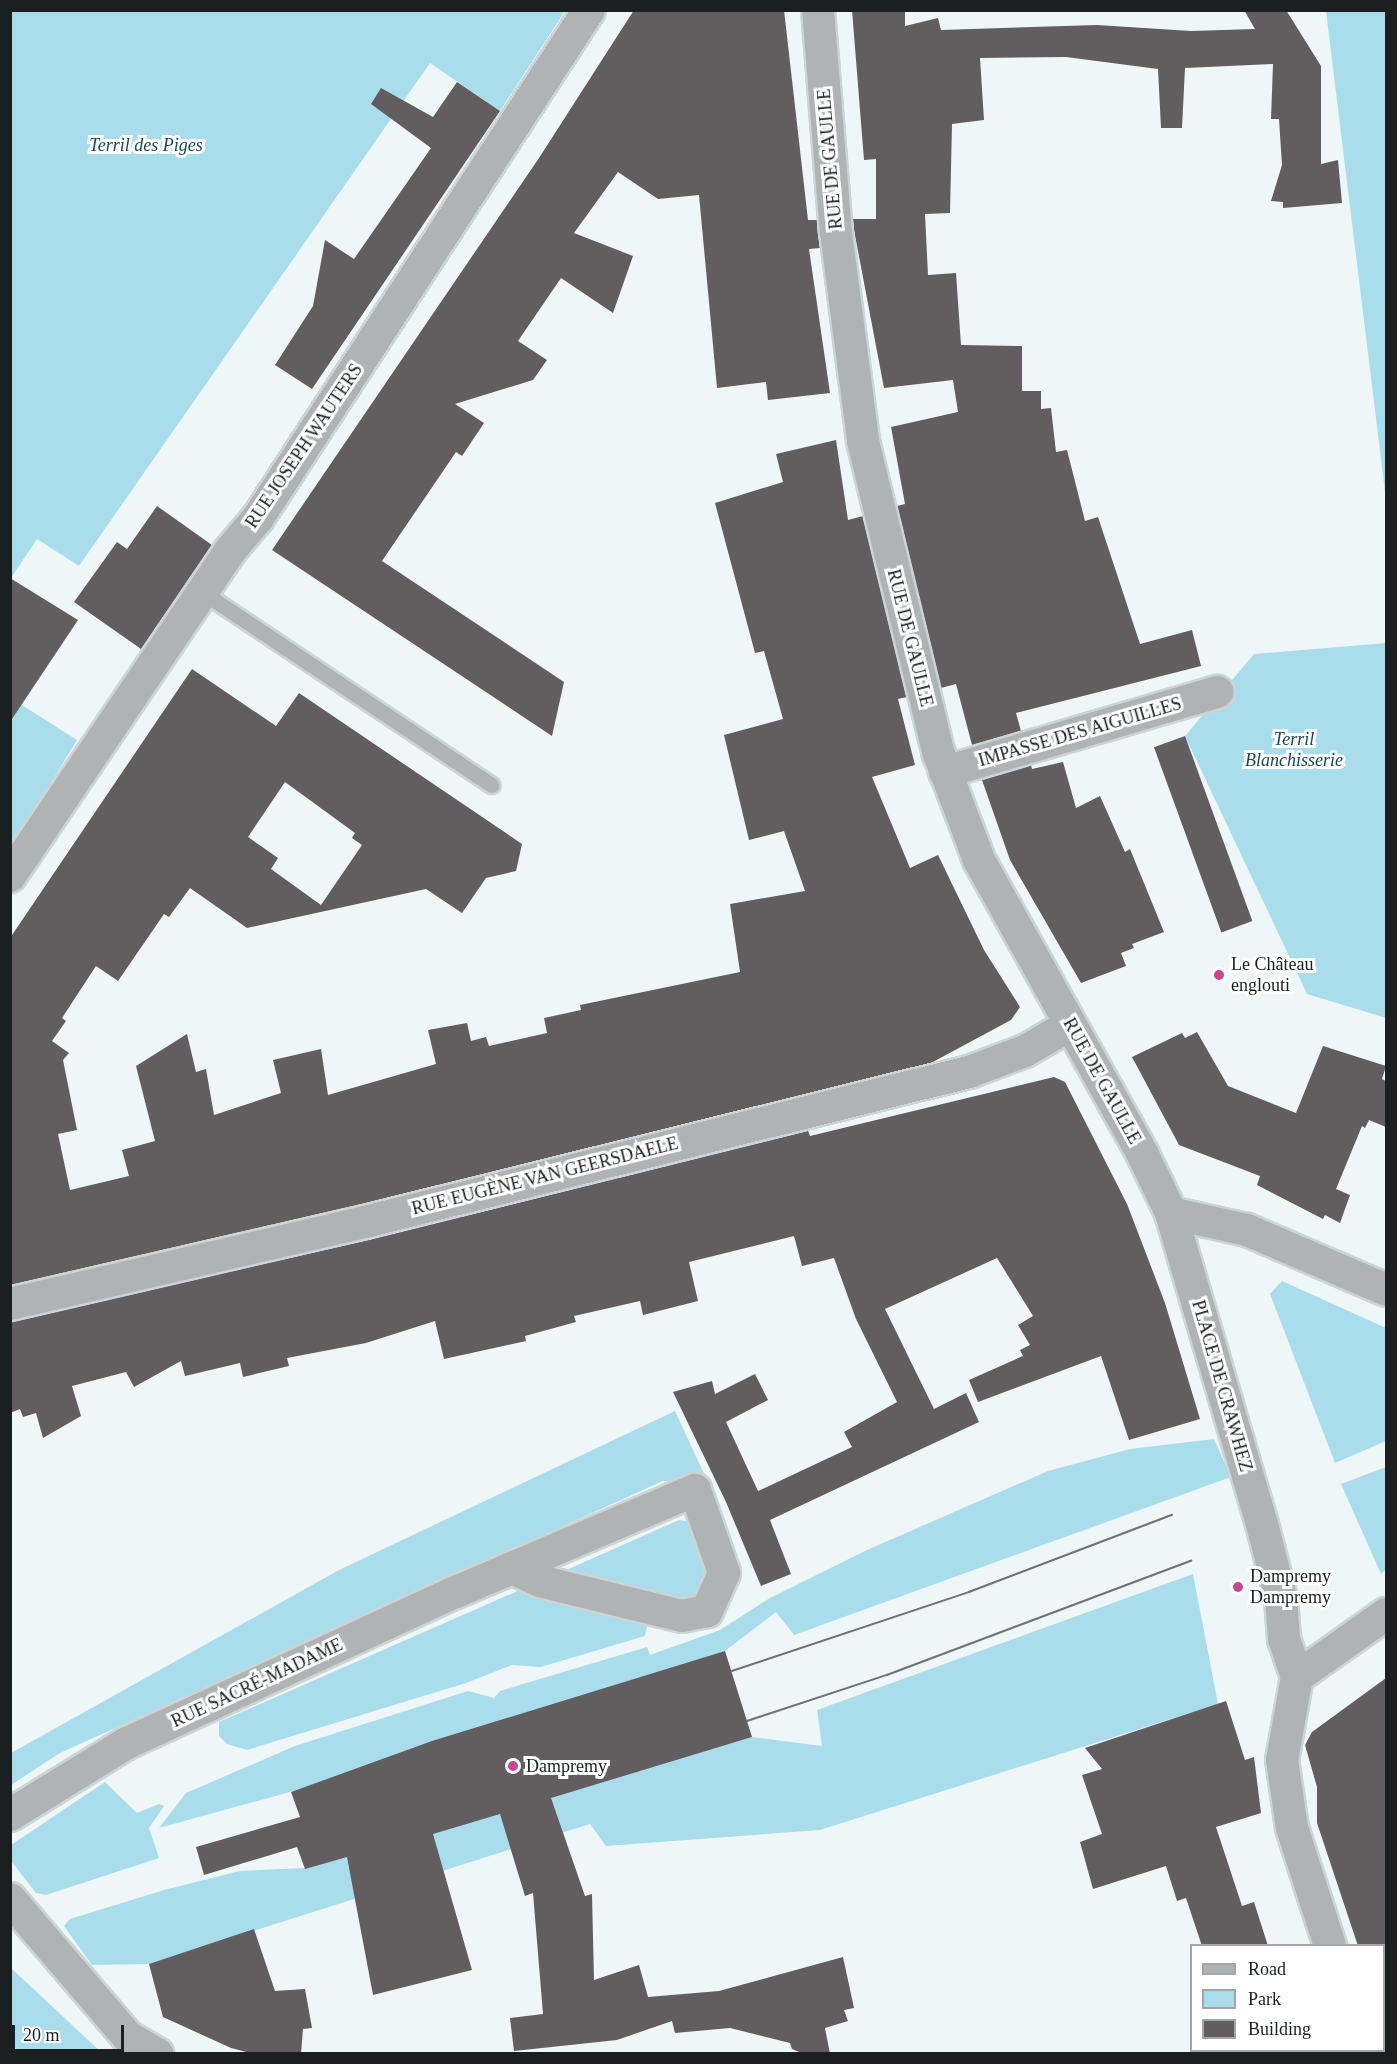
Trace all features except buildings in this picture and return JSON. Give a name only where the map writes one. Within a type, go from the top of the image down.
[{"type":"street","name":"RUE JOSEPH WAUTERS","points":[[10,876],[202,592],[258,518],[589,10]]},
{"type":"street","name":"RUE DE GAULLE","points":[[818,10],[836,232],[863,441],[945,772],[979,860],[1143,1155],[1171,1213]]},
{"type":"street","name":"IMPASSE DES AIGUILLES","points":[[945,772],[1217,692]]},
{"type":"street","name":"RUE EUGÈNE VAN GEERSDAELE","points":[[10,1304],[365,1222],[969,1072],[1025,1051],[1070,1024]]},
{"type":"street","points":[[1171,1213],[1247,1230],[1386,1290]]},
{"type":"street","name":"PLACE DE CRAWHEZ","points":[[1171,1213],[1262,1524],[1281,1598],[1284,1639],[1297,1677]]},
{"type":"street","name":"RUE SACRÉ-MADAME","points":[[10,1815],[127,1743],[512,1568],[695,1490],[724,1573],[707,1611],[682,1616],[540,1581],[512,1568]]},
{"type":"street","points":[[1329,1944],[1292,1828],[1282,1760],[1297,1677],[1386,1614]]},
{"type":"street","points":[[10,1899],[128,2037],[157,2054]]},
{"type":"lane","points":[[202,592],[491,785]]},
{"type":"green space","name":"Terril des Piges","points":[[11,11],[565,11],[500,111],[430,63],[79,566],[37,539],[11,578]]},
{"type":"green space","points":[[1326,11],[1386,11],[1386,500]]},
{"type":"green space","name":"Terril Blanchisserie","points":[[1386,643],[1386,1018],[1307,994],[1185,736],[1254,654]]},
{"type":"green space","points":[[11,698],[77,740],[11,848]]},
{"type":"green space","points":[[1282,1281],[1386,1328],[1386,1441],[1335,1463],[1270,1294]]},
{"type":"green space","points":[[675,1411],[718,1504],[708,1503],[693,1481],[663,1481],[60,1753],[11,1785],[11,1753],[339,1570]]},
{"type":"green space","points":[[1214,1439],[1231,1477],[794,1635],[776,1612],[725,1651],[290,1792],[159,1828],[186,1793],[295,1746],[468,1691],[494,1698],[500,1691],[647,1647],[650,1655],[720,1630],[770,1598],[867,1550],[1048,1471],[1130,1449]]},
{"type":"green space","points":[[1386,1467],[1386,1569],[1381,1574],[1341,1484]]},
{"type":"green space","points":[[679,1520],[692,1522],[698,1532],[708,1591],[690,1609],[555,1575]]},
{"type":"green space","points":[[1193,1574],[1218,1704],[820,1830],[606,1846],[590,1824],[149,1964],[92,1965],[64,1926],[70,1919],[164,1890],[240,1871],[305,1868],[752,1737],[822,1746],[817,1710]]},
{"type":"green space","points":[[522,1589],[648,1621],[645,1636],[541,1667],[512,1665],[466,1683],[247,1750],[227,1744],[219,1736],[219,1722]]},
{"type":"green space","points":[[105,1782],[137,1813],[159,1804],[164,1806],[149,1828],[159,1858],[46,1895],[36,1893],[11,1861],[11,1845]]},
{"type":"green space","points":[[11,1968],[102,2053],[11,2053]]},
{"type":"tram line","points":[[732,1671],[969,1592],[1172,1515]]},
{"type":"tram line","points":[[747,1721],[887,1675],[1191,1561]]},
{"type":"place","name":"Le Château englouti","points":[[1219,975]]},
{"type":"place","name":"Dampremy Dampremy","points":[[1238,1587]]},
{"type":"place","name":"Dampremy","points":[[513,1766]]}]
